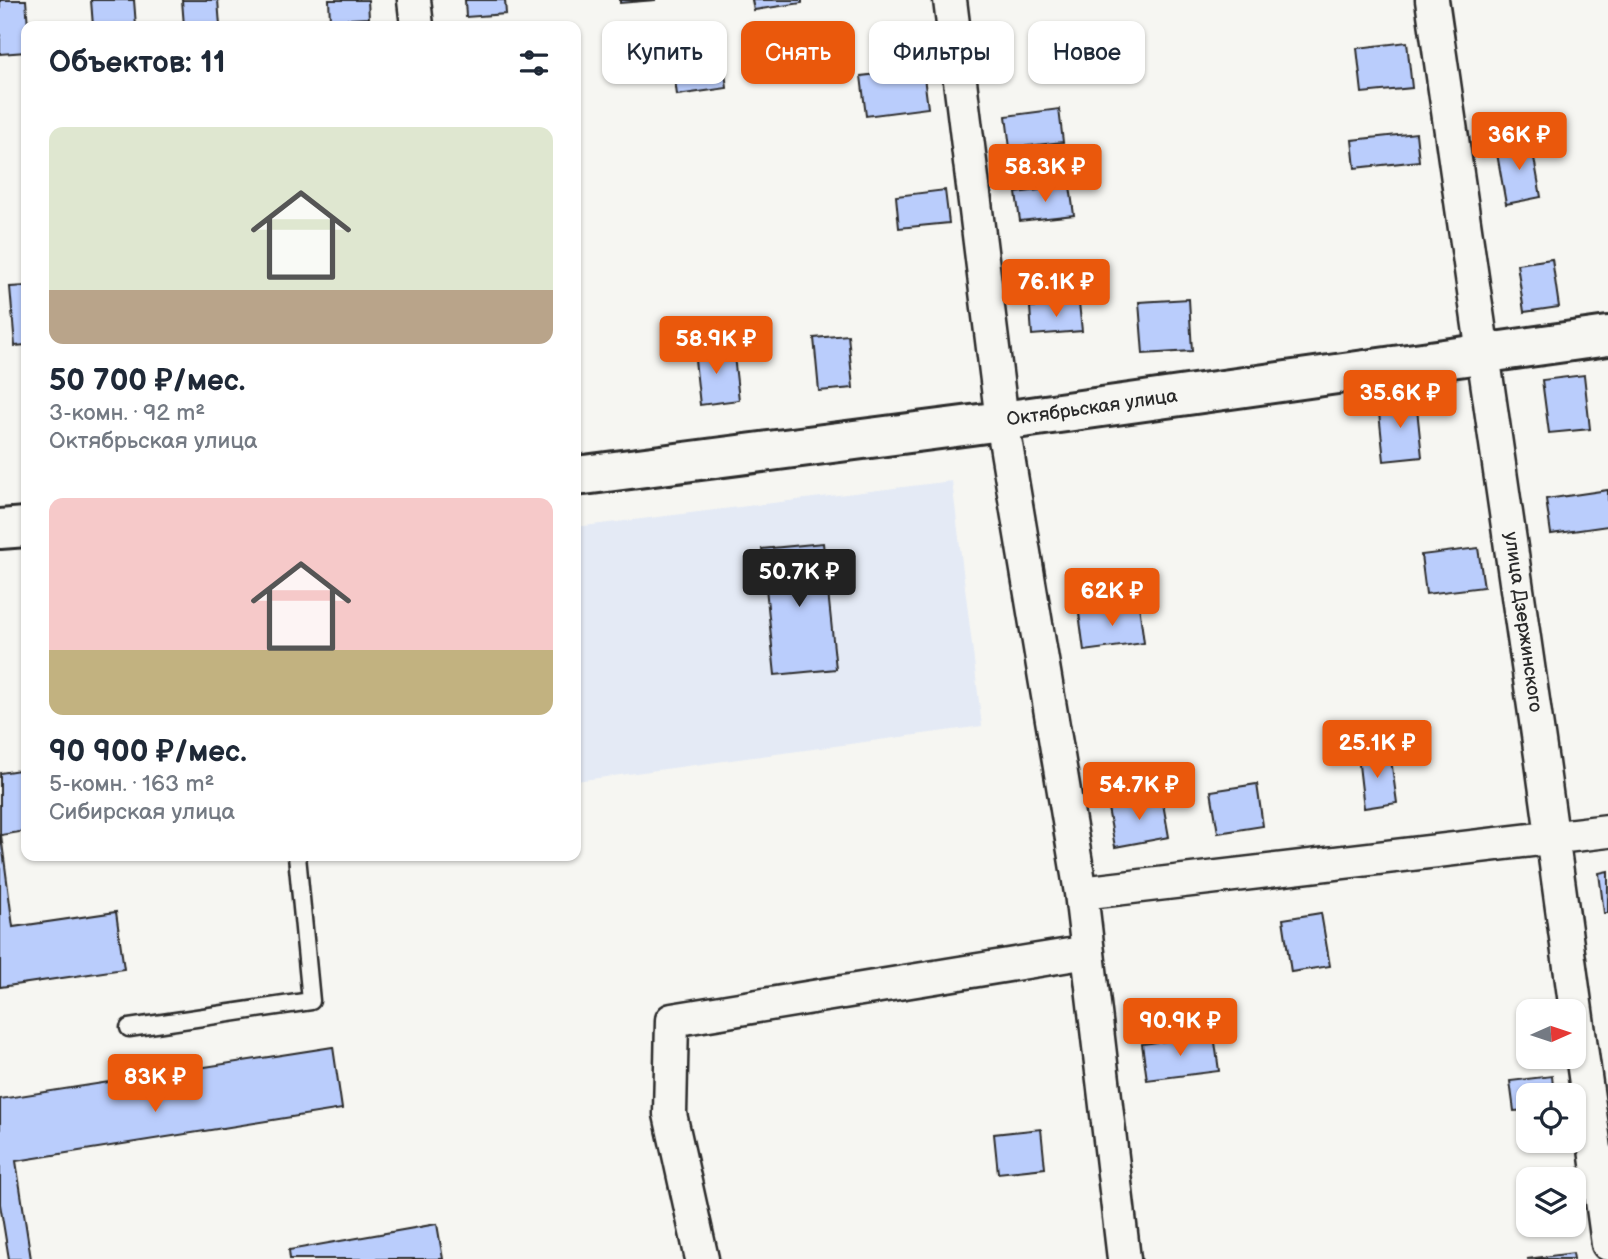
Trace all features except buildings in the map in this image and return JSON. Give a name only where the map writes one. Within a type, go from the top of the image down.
[{"type":"street","points":[[414,0],[416,21]]},
{"type":"street","points":[[950,0],[1002,421],[1082,893],[1124,1259]]},
{"type":"street","name":"улица Дзержинского","points":[[1432,0],[1485,352],[1608,1244]]},
{"type":"street","name":"Октябрьская улица","points":[[581,475],[1002,421],[1608,336]]},
{"type":"street","points":[[0,529],[21,527]]},
{"type":"street","points":[[1082,893],[1608,831]]},
{"type":"street","points":[[702,1259],[670,1114],[672,1020],[1088,952]]},
{"type":"lane","points":[[129,1028],[311,1002],[297,861]]},
{"type":"shaded area","points":[[952,481],[982,726],[581,780],[581,526]]}]
